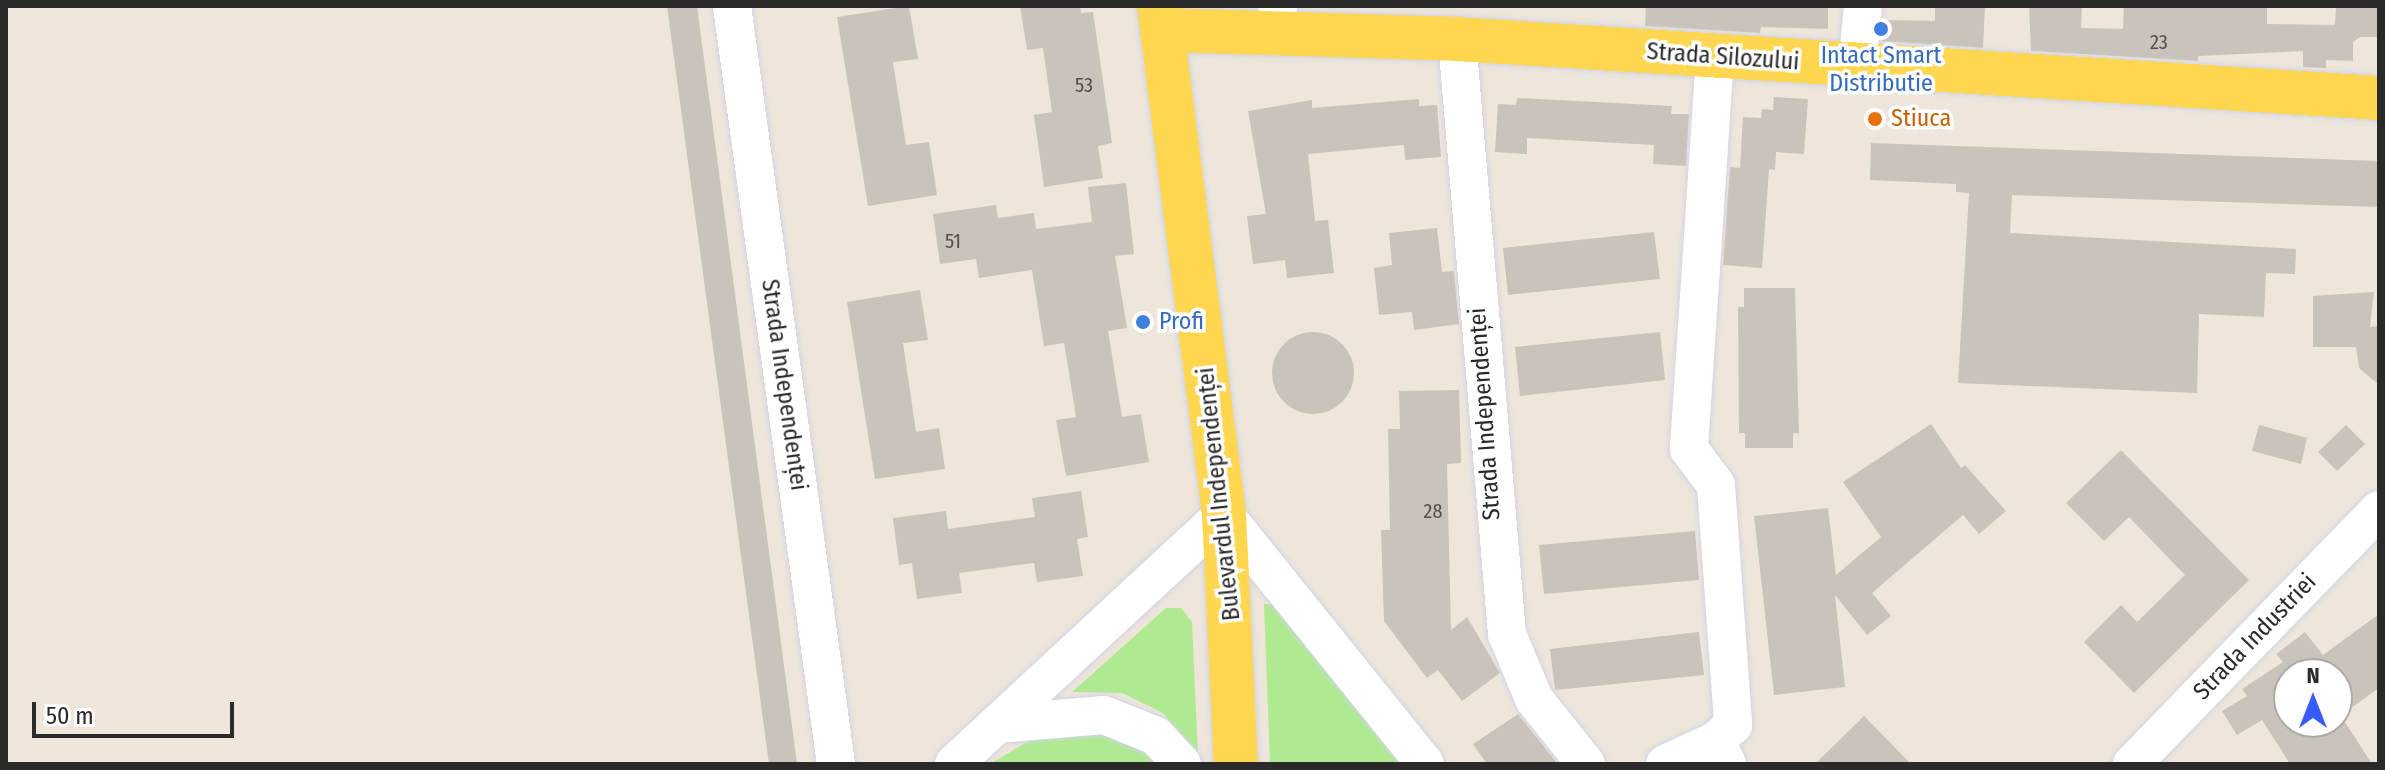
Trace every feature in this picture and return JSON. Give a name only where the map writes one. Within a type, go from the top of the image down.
[{"type":"main road","name":"Strada Silozului","points":[[1161,18],[1278,18],[1457,39],[2379,98]]},
{"type":"main road","name":"Bulevardul Independenței","points":[[1161,18],[1224,514],[1237,697],[1236,764]]},
{"type":"street","name":"Strada Independenței","points":[[732,6],[836,764]]},
{"type":"street","points":[[1857,66],[1863,6]]},
{"type":"street","name":"Strada Independenței","points":[[1457,39],[1507,634],[1534,699],[1586,764]]},
{"type":"street","points":[[1665,764],[1721,752],[1733,725],[1716,485],[1689,449],[1715,56]]},
{"type":"street","name":"Strada Industriei","points":[[2142,760],[2379,510]]},
{"type":"street","points":[[954,764],[1224,514],[1425,764]]},
{"type":"street","points":[[997,724],[1104,715],[1156,736],[1182,764]]},
{"type":"green space","points":[[1264,604],[1276,604],[1412,764],[1270,764]]},
{"type":"green space","points":[[1166,608],[1181,608],[1192,622],[1198,756],[1163,713],[1122,693],[1072,692]]},
{"type":"green space","points":[[1089,729],[1134,739],[1160,764],[990,764],[1042,733]]},
{"type":"building","points":[[667,6],[697,6],[797,764],[769,764]]},
{"type":"building","points":[[909,6],[918,59],[893,62],[906,145],[929,142],[937,195],[868,206],[837,17]]},
{"type":"building","points":[[1020,6],[1080,6],[1081,13],[1093,12],[1112,143],[1098,146],[1103,178],[1044,187],[1034,115],[1052,112],[1043,48],[1027,50]]},
{"type":"building","points":[[1646,6],[1828,6],[1828,29],[1761,27],[1760,33],[1645,26]]},
{"type":"building","points":[[1935,6],[1985,6],[1983,48],[1882,41],[1884,20],[1935,21]]},
{"type":"building","points":[[2029,6],[2082,6],[2081,28],[2123,29],[2124,6],[2267,6],[2267,24],[2335,25],[2336,6],[2379,6],[2379,37],[2360,37],[2353,42],[2353,61],[2326,60],[2326,68],[2303,67],[2303,51],[2198,56],[2198,61],[2031,51]]},
{"type":"building","points":[[1774,97],[1808,99],[1804,154],[1776,152],[1775,170],[1769,169],[1762,268],[1723,265],[1730,167],[1740,168],[1743,117],[1761,118],[1762,109],[1773,110]]},
{"type":"building","points":[[1517,98],[1672,106],[1671,114],[1689,114],[1686,166],[1653,164],[1654,145],[1527,138],[1527,154],[1495,152],[1498,104],[1516,105]]},
{"type":"building","points":[[1419,99],[1419,106],[1437,105],[1441,157],[1405,160],[1404,145],[1308,154],[1315,221],[1328,220],[1334,273],[1287,278],[1285,260],[1253,264],[1247,216],[1266,214],[1248,111],[1312,100],[1312,108]]},
{"type":"building","points":[[1871,143],[2379,161],[2379,207],[2012,195],[2010,233],[2296,249],[2295,274],[2266,273],[2264,317],[2199,314],[2197,393],[1958,383],[1969,193],[1956,192],[1956,184],[1870,180]]},
{"type":"building","points":[[1126,183],[1134,254],[1115,256],[1127,328],[1108,331],[1122,417],[1141,414],[1149,462],[1066,476],[1056,420],[1076,417],[1070,379],[1064,343],[1044,346],[1032,270],[979,278],[976,259],[940,264],[933,214],[996,205],[998,218],[1034,213],[1036,229],[1092,222],[1088,187]]},
{"type":"building","points":[[1437,228],[1442,272],[1454,271],[1459,324],[1414,330],[1412,312],[1379,315],[1374,268],[1392,265],[1389,233]]},
{"type":"building","points":[[1654,232],[1660,279],[1508,295],[1503,248]]},
{"type":"building","points":[[1744,288],[1795,288],[1799,433],[1793,433],[1793,448],[1745,448],[1745,433],[1739,433],[1738,307],[1744,307]]},
{"type":"building","points":[[920,290],[928,340],[903,343],[916,432],[939,428],[945,469],[875,479],[847,302]]},
{"type":"building","points":[[2374,292],[2370,327],[2379,326],[2379,385],[2359,368],[2356,347],[2313,347],[2313,296]]},
{"type":"building","points":[[1305,332],[1321,332],[1336,339],[1347,350],[1354,373],[1351,389],[1342,402],[1321,414],[1305,414],[1290,407],[1279,396],[1272,381],[1272,365],[1279,350],[1290,339]]},
{"type":"building","points":[[1660,332],[1665,380],[1520,396],[1515,347]]},
{"type":"building","points":[[1459,390],[1461,463],[1447,464],[1451,630],[1467,617],[1500,673],[1462,701],[1438,670],[1427,678],[1384,621],[1381,530],[1390,530],[1388,429],[1400,429],[1399,391]]},
{"type":"building","points":[[1931,424],[1961,468],[1965,465],[2006,511],[1979,534],[1963,515],[1872,593],[1891,616],[1867,635],[1835,595],[1845,687],[1774,695],[1754,516],[1828,508],[1836,575],[1881,537],[1843,482]]},
{"type":"building","points":[[2259,425],[2307,438],[2301,464],[2252,451]]},
{"type":"building","points":[[2346,425],[2365,444],[2337,471],[2318,452]]},
{"type":"building","points":[[2121,450],[2249,580],[2134,693],[2084,642],[2121,605],[2137,622],[2185,575],[2129,517],[2104,541],[2066,503]]},
{"type":"building","points":[[1081,491],[1088,537],[1077,539],[1083,576],[1037,582],[1034,563],[959,573],[962,593],[917,599],[912,563],[899,565],[893,518],[946,511],[948,529],[1035,517],[1032,498]]},
{"type":"building","points":[[1695,531],[1699,580],[1544,594],[1539,545]]},
{"type":"building","points":[[2379,614],[2379,688],[2353,707],[2353,658],[2280,658],[2276,654],[2305,632],[2323,655]]},
{"type":"building","points":[[1699,632],[1704,675],[1555,690],[1550,649]]},
{"type":"building","points":[[2273,669],[2273,737],[2262,720],[2237,735],[2222,711],[2247,696],[2242,689]]},
{"type":"building","points":[[1518,714],[1558,764],[1487,764],[1473,744]]},
{"type":"building","points":[[1864,716],[1911,764],[1815,764]]},
{"type":"building","points":[[2353,734],[2372,764],[2290,764],[2273,738],[2353,738]]},
{"type":"place","name":"Intact Smart Distributie","points":[[1881,29]]},
{"type":"place","name":"Stiuca","points":[[1875,119]]},
{"type":"place","name":"Profi","points":[[1143,322]]}]
